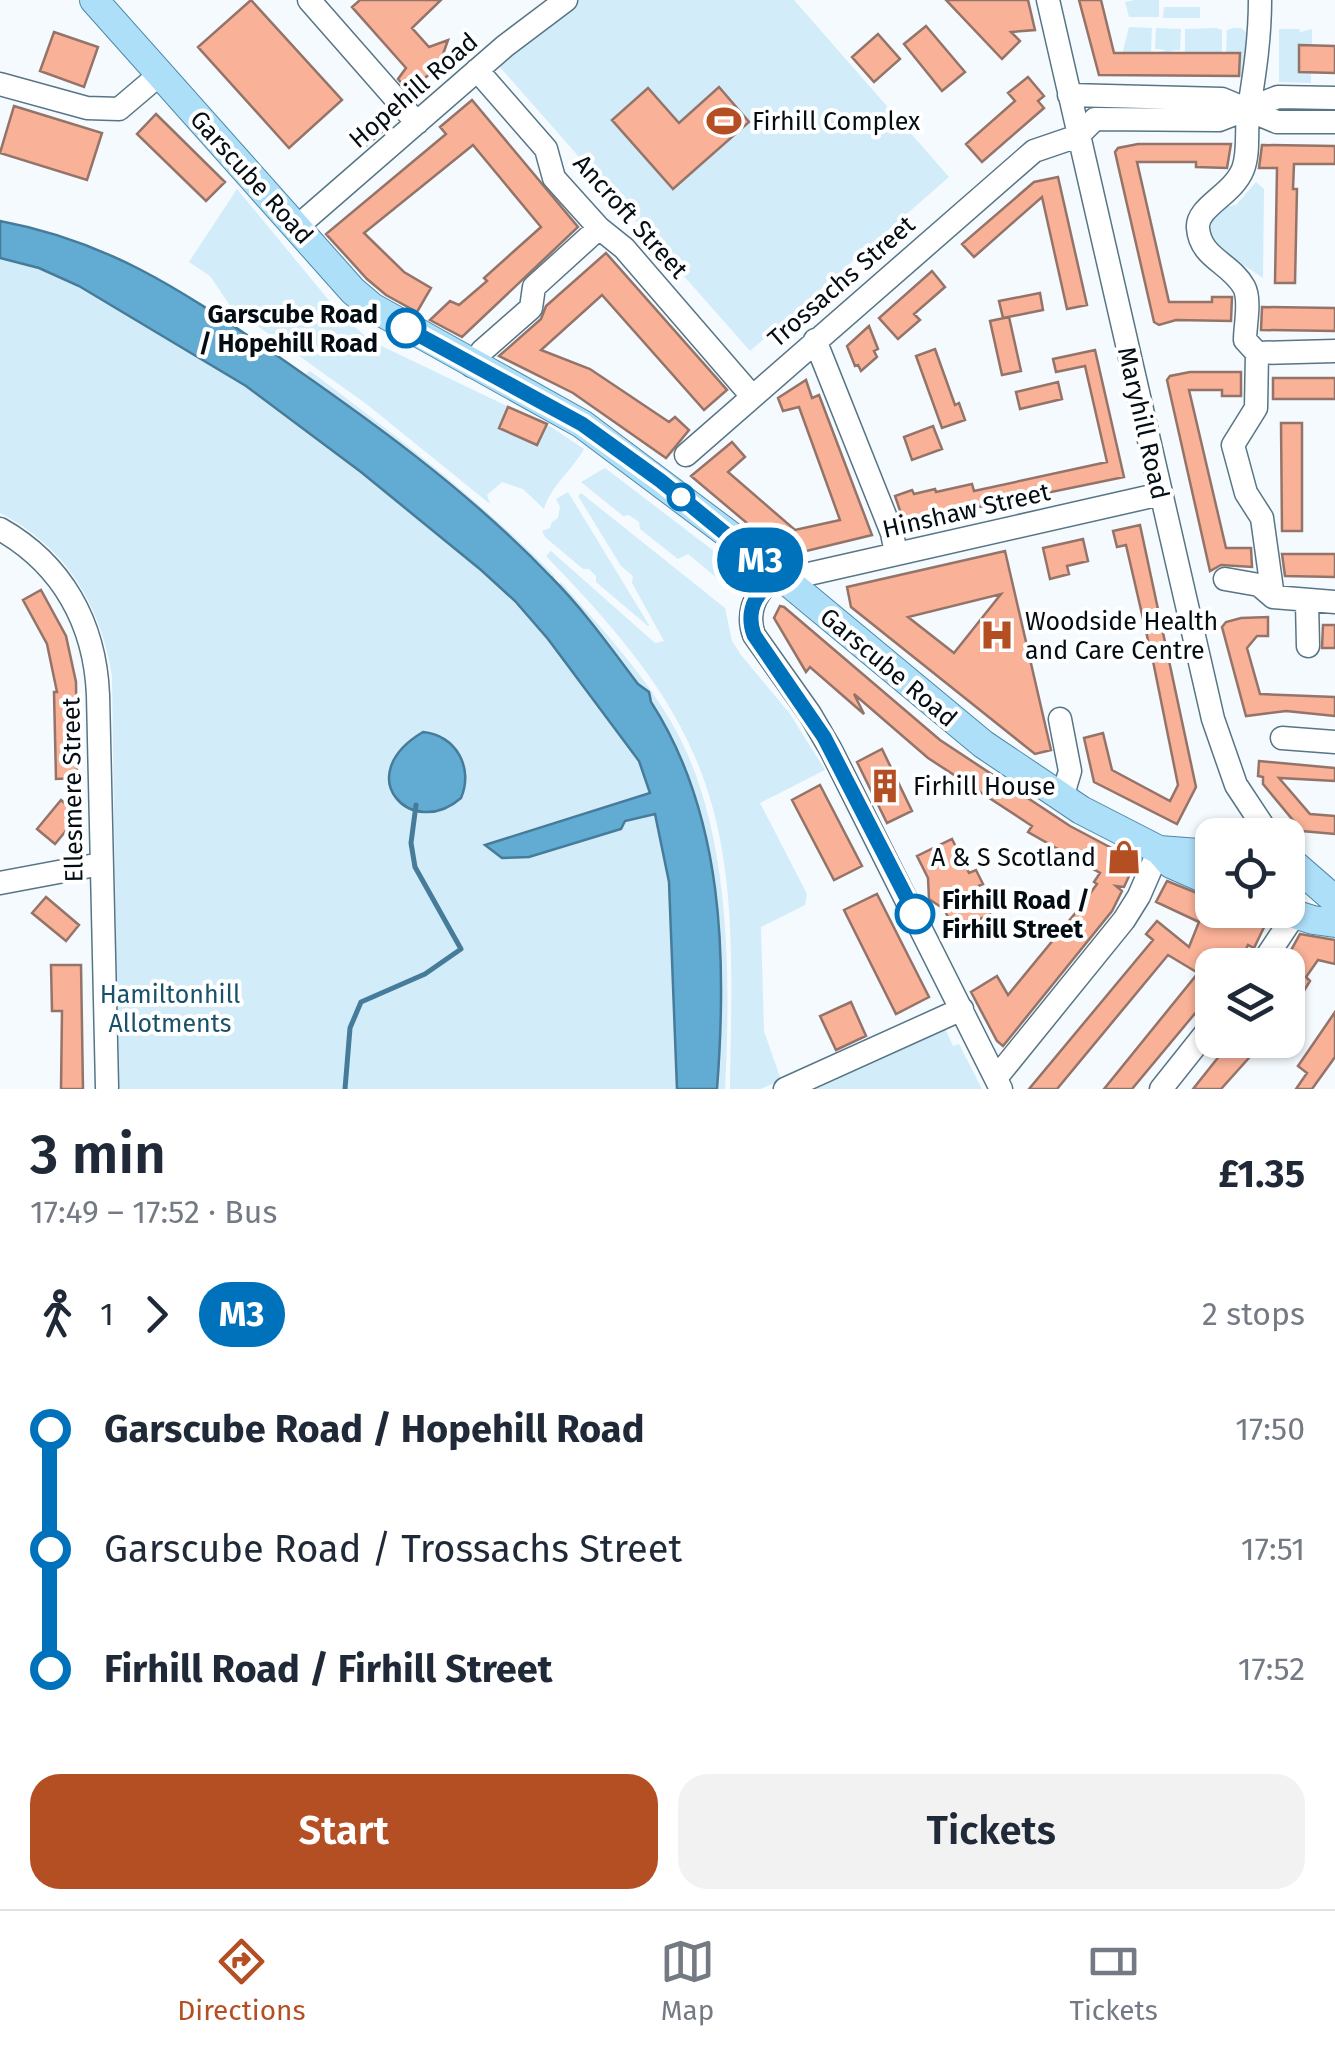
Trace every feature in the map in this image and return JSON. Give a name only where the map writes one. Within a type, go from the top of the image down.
[{"type":"main road","name":"Garscube Road","points":[[94,0],[372,307],[582,424],[675,492],[834,619],[953,722],[1062,798],[1195,874]]},
{"type":"main road","name":"Garscube Road","points":[[1158,850],[1195,853]]},
{"type":"main road","points":[[1305,873],[1335,900]]},
{"type":"main road","points":[[1305,919],[1335,923]]},
{"type":"street","points":[[309,0],[416,123]]},
{"type":"street","name":"Hopehill Road","points":[[298,226],[505,46],[537,7],[566,0]]},
{"type":"street","name":"Maryhill Road","points":[[1048,0],[1210,706],[1224,757],[1236,785],[1258,818]]},
{"type":"street","points":[[1260,0],[1256,78],[1248,109],[1244,166],[1233,188],[1200,214],[1197,224],[1201,246],[1234,272],[1246,290],[1245,340],[1257,352],[1335,351]]},
{"type":"street","name":"Ancroft Street","points":[[477,70],[546,148],[554,178],[599,228],[624,248],[751,395]]},
{"type":"street","points":[[0,84],[87,108],[120,109],[158,75]]},
{"type":"street","points":[[1069,95],[1222,99],[1277,122],[1335,122]]},
{"type":"street","points":[[1078,136],[1095,119],[1219,120],[1278,97],[1335,98]]},
{"type":"street","name":"Trossachs Street","points":[[686,455],[1034,150],[1078,136]]},
{"type":"street","points":[[472,366],[482,351],[531,308],[534,287],[599,228]]},
{"type":"street","points":[[815,340],[892,533],[896,554]]},
{"type":"street","points":[[1257,352],[1256,408],[1233,445],[1246,494],[1262,518],[1273,597]]},
{"type":"street","name":"Hinshaw Street","points":[[782,580],[1161,494]]},
{"type":"street","name":"Ellesmere Street","points":[[0,528],[35,552],[56,573],[90,638],[97,679],[107,1088]]},
{"type":"street","points":[[1225,579],[1259,585],[1273,597],[1335,602]]},
{"type":"street","points":[[782,580],[763,587],[754,602],[750,622],[754,635],[824,737],[998,1084],[1124,920],[1140,896],[1158,850]]},
{"type":"street","points":[[1307,602],[1308,646]]},
{"type":"street","points":[[1060,719],[1070,771],[1062,798]]},
{"type":"street","points":[[1282,738],[1335,742]]},
{"type":"street","points":[[0,883],[101,864]]},
{"type":"street","points":[[785,1089],[962,1008]]},
{"type":"street","points":[[1161,1089],[1195,1046]]},
{"type":"green space","name":"Firhill Complex","points":[[572,0],[794,0],[949,177],[750,351],[498,65]]},
{"type":"green space","points":[[1159,0],[1159,17],[1129,17],[1125,2]]},
{"type":"green space","points":[[1164,7],[1200,7],[1200,18],[1163,18]]},
{"type":"green space","points":[[1129,27],[1152,28],[1151,53],[1122,55]]},
{"type":"green space","points":[[1156,28],[1181,29],[1180,50],[1169,51],[1180,54],[1155,53],[1167,50],[1155,49]]},
{"type":"green space","points":[[1185,29],[1222,30],[1222,57],[1185,54]]},
{"type":"green space","points":[[1279,29],[1312,29],[1312,44],[1299,44],[1299,72],[1311,73],[1311,83],[1279,82]]},
{"type":"green space","points":[[1227,30],[1247,33],[1245,77],[1239,77],[1240,53],[1226,53]]},
{"type":"green space","points":[[1256,182],[1264,189],[1263,278],[1214,245],[1210,230],[1217,213],[1236,205]]},
{"type":"green space","points":[[237,189],[341,315],[371,341],[551,427],[584,449],[551,493],[544,509],[523,489],[502,482],[487,495],[490,504],[369,406],[231,307],[210,276],[189,262]]},
{"type":"green space","name":"Hamiltonhill Allotments","points":[[0,258],[39,268],[79,286],[246,386],[361,472],[500,587],[548,639],[645,774],[669,882],[677,1089],[118,1089],[112,676],[99,625],[76,580],[43,542],[0,513]]},
{"type":"green space","points":[[310,371],[436,469],[555,576],[473,504],[306,374]]},
{"type":"green space","points":[[605,468],[727,561],[738,573],[737,585],[722,582],[688,554],[678,559],[640,529],[639,522],[629,515],[623,516],[581,482]]},
{"type":"green space","points":[[568,492],[648,626],[596,582],[589,569],[583,569],[545,537],[542,531],[558,518],[560,507],[556,499]]},
{"type":"green space","points":[[581,493],[725,608],[732,641],[790,714],[825,770],[760,803],[807,894],[805,905],[761,927],[764,1031],[781,1080],[761,1089],[730,1089],[731,963],[726,878],[720,837],[695,757],[649,676],[610,625],[546,556],[551,551],[655,643],[664,641],[632,583],[633,576],[621,566],[578,496]]},
{"type":"green space","points":[[561,582],[658,701],[690,760],[705,804],[723,899],[728,997],[725,1089],[717,1089],[721,989],[715,889],[694,791],[649,692],[638,684],[559,585]]},
{"type":"green space","points":[[945,1028],[953,1046],[959,1044],[982,1089],[808,1089]]},
{"type":"water","points":[[0,221],[74,241],[140,270],[202,306],[341,401],[450,484],[519,545],[574,602],[638,684],[649,692],[694,792],[707,840],[720,939],[717,1089],[677,1089],[669,882],[655,814],[625,821],[621,829],[529,857],[502,858],[485,845],[650,793],[639,761],[548,639],[481,570],[361,472],[246,386],[79,286],[39,268],[0,258]]},
{"type":"water","points":[[423,732],[435,734],[453,746],[465,775],[461,798],[442,809],[424,812],[408,808],[396,798],[390,784],[391,767],[401,749]]},
{"type":"building","points":[[251,0],[342,100],[289,148],[198,47]]},
{"type":"building","points":[[360,0],[441,0],[412,28],[429,47],[448,40],[441,60],[444,62],[420,82],[415,76],[403,85],[398,79],[406,68],[352,7]]},
{"type":"building","points":[[946,0],[1028,0],[1035,30],[1011,32],[1020,41],[1002,59]]},
{"type":"building","points":[[1079,0],[1101,0],[1114,53],[1240,53],[1239,76],[1099,75]]},
{"type":"building","points":[[926,26],[965,72],[942,91],[904,44]]},
{"type":"building","points":[[54,32],[98,47],[84,87],[40,71]]},
{"type":"building","points":[[878,34],[900,59],[874,82],[852,57]]},
{"type":"building","points":[[1299,45],[1335,46],[1335,73],[1299,72]]},
{"type":"building","points":[[1028,77],[1044,96],[1038,101],[1044,108],[982,162],[966,144],[1015,101],[1008,93]]},
{"type":"building","points":[[719,87],[749,122],[673,189],[612,120],[648,88],[679,123]]},
{"type":"building","points":[[472,100],[578,227],[462,337],[430,320],[450,301],[459,305],[541,227],[473,145],[364,233],[404,272],[431,288],[417,312],[367,279],[326,234],[446,134],[440,127]]},
{"type":"building","points":[[14,106],[102,133],[87,180],[0,153]]},
{"type":"building","points":[[156,114],[225,182],[206,201],[137,134]]},
{"type":"building","points":[[380,114],[390,125],[367,145],[357,133]]},
{"type":"building","points":[[1138,144],[1231,144],[1227,168],[1196,167],[1196,162],[1137,162],[1169,302],[1212,302],[1212,297],[1232,297],[1231,321],[1176,320],[1159,325],[1154,322],[1115,152]]},
{"type":"building","points":[[1262,145],[1335,146],[1335,164],[1294,164],[1295,283],[1275,283],[1277,168],[1259,168]]},
{"type":"building","points":[[1058,177],[1087,305],[1067,309],[1042,197],[974,257],[962,244],[1034,182]]},
{"type":"building","points":[[606,253],[727,390],[704,410],[602,295],[541,350],[590,369],[669,422],[675,417],[689,430],[666,458],[573,393],[499,356],[541,319],[546,306]]},
{"type":"building","points":[[932,271],[945,287],[914,314],[920,320],[898,339],[879,318]]},
{"type":"building","points":[[1040,293],[1043,310],[1003,318],[999,301]]},
{"type":"building","points":[[1262,307],[1335,308],[1335,331],[1261,330]]},
{"type":"building","points":[[1009,317],[1021,371],[1002,375],[990,321]]},
{"type":"building","points":[[869,326],[877,357],[861,371],[847,346]]},
{"type":"building","points":[[935,349],[955,405],[959,403],[965,420],[942,428],[916,356]]},
{"type":"building","points":[[1095,350],[1124,477],[927,518],[928,523],[906,528],[895,496],[912,490],[914,494],[935,489],[936,492],[972,484],[974,491],[1107,462],[1085,366],[1056,372],[1053,359]]},
{"type":"building","points":[[1190,372],[1241,372],[1241,396],[1222,396],[1222,390],[1189,390],[1226,548],[1251,548],[1252,567],[1221,565],[1210,571],[1167,380]]},
{"type":"building","points":[[1273,378],[1335,378],[1335,399],[1273,399]]},
{"type":"building","points":[[806,380],[812,398],[819,395],[872,535],[786,556],[691,476],[732,442],[745,457],[728,472],[795,530],[840,520],[799,407],[783,411],[778,398]]},
{"type":"building","points":[[1058,382],[1062,399],[1020,409],[1016,392]]},
{"type":"building","points":[[508,407],[547,424],[537,445],[499,428]]},
{"type":"building","points":[[1281,423],[1302,423],[1302,531],[1282,531]]},
{"type":"building","points":[[933,426],[942,449],[912,460],[904,437]]},
{"type":"building","points":[[1140,525],[1196,787],[1177,824],[1094,782],[1084,738],[1103,733],[1112,770],[1170,801],[1178,785],[1154,666],[1126,545],[1117,547],[1113,531]]},
{"type":"building","points":[[1083,539],[1088,561],[1067,566],[1069,574],[1050,579],[1043,548]]},
{"type":"building","name":"Woodside Health and Care Centre","points":[[1005,551],[1051,750],[1035,754],[851,607],[847,587]],"holes":[[[1001,594],[954,653],[908,617]]]},
{"type":"building","points":[[1282,554],[1335,554],[1335,577],[1285,576]]},
{"type":"building","points":[[41,590],[66,636],[76,682],[77,778],[56,779],[57,692],[47,644],[23,600]]},
{"type":"building","points":[[780,606],[940,740],[1070,826],[1136,861],[1124,887],[1116,886],[1122,891],[1112,911],[1003,1046],[971,992],[997,976],[1008,995],[1077,911],[1097,884],[1094,882],[1100,873],[1028,832],[1032,826],[928,758],[854,694],[864,714],[810,667],[806,672],[774,618]]},
{"type":"building","points":[[1268,617],[1268,636],[1257,636],[1247,648],[1260,694],[1335,697],[1335,716],[1286,711],[1246,716],[1222,627],[1241,618]]},
{"type":"building","points":[[1323,625],[1335,625],[1335,648],[1322,648]]},
{"type":"building","name":"Firhill House","points":[[882,749],[912,811],[887,823],[857,762]]},
{"type":"building","points":[[1259,761],[1335,768],[1335,781],[1279,778],[1310,814],[1335,816],[1335,834],[1305,831],[1305,818],[1291,818],[1263,784],[1263,777],[1258,776]]},
{"type":"building","points":[[820,785],[862,866],[834,880],[792,800]]},
{"type":"building","points":[[61,800],[79,815],[55,844],[37,829]]},
{"type":"building","points":[[952,839],[969,873],[976,870],[983,884],[976,887],[990,914],[955,931],[944,909],[929,899],[928,878],[917,856]]},
{"type":"building","points":[[1167,881],[1195,892],[1195,920],[1156,902]]},
{"type":"building","points":[[877,894],[929,997],[896,1014],[844,910]]},
{"type":"building","points":[[46,897],[79,925],[66,941],[32,913]]},
{"type":"building","points":[[1157,921],[1189,947],[1197,928],[1264,928],[1254,948],[1195,948],[1195,971],[1168,955],[1057,1089],[1029,1089],[1153,940],[1146,934]]},
{"type":"building","points":[[1300,934],[1335,940],[1335,964],[1318,960],[1306,977],[1310,981],[1305,989],[1305,948],[1292,948]]},
{"type":"building","points":[[51,965],[81,965],[83,1089],[61,1089],[62,1011],[52,1011]]},
{"type":"building","points":[[1195,977],[1195,1013],[1132,1089],[1104,1089]]},
{"type":"building","points":[[851,1002],[866,1036],[836,1050],[820,1016]]},
{"type":"building","points":[[1335,1012],[1335,1057],[1312,1089],[1296,1089],[1307,1073],[1298,1066]]},
{"type":"building","points":[[1218,1058],[1249,1058],[1221,1089],[1193,1089]]},
{"type":"waterway","points":[[345,1089],[350,1028],[361,1002],[425,974],[461,949],[415,867],[411,843],[416,805]]},
{"type":"bus line","name":"M3","points":[[406,328],[582,424],[747,548],[782,580],[763,587],[754,602],[751,628],[824,737],[915,914]]},
{"type":"place","name":"Firhill Complex","points":[[724,121]]},
{"type":"place","name":"Garscube Road / Hopehill Road","points":[[406,328]]},
{"type":"place","name":"Woodside Health and Care Centre","points":[[997,635]]},
{"type":"place","name":"Firhill House","points":[[885,786]]},
{"type":"place","name":"A & S Scotland","points":[[1124,857]]},
{"type":"place","name":"Firhill Road / Firhill Street","points":[[915,914]]}]
